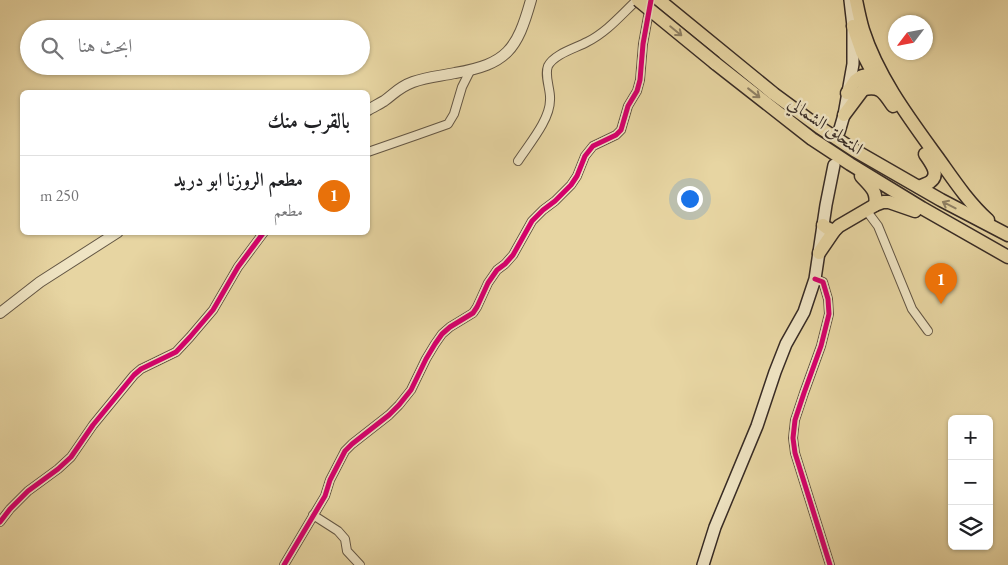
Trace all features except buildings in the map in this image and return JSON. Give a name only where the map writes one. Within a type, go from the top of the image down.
[{"type":"highway","name":"المتحلق الشمالي","points":[[638,0],[812,139],[853,166],[1008,257]]},
{"type":"highway","name":"المتحلق الشمالي","points":[[659,0],[774,94],[819,127],[854,150],[941,200],[1005,233]]},
{"type":"highway","points":[[856,0],[863,30],[886,96]]},
{"type":"highway","points":[[853,26],[862,52],[877,69],[962,192],[979,211],[1005,233]]},
{"type":"highway","points":[[844,115],[877,69]]},
{"type":"highway","points":[[847,93],[855,81],[877,69]]},
{"type":"highway","points":[[864,89],[878,89],[886,96],[934,168],[935,174],[931,182],[919,187]]},
{"type":"highway","points":[[853,166],[874,190],[876,198],[871,207]]},
{"type":"highway","points":[[819,252],[829,228],[845,222],[871,207],[890,202],[899,204],[967,234]]},
{"type":"main road","points":[[839,132],[853,64],[853,26],[850,0]]},
{"type":"main road","points":[[829,228],[834,165]]},
{"type":"main road","points":[[703,565],[715,527],[757,426],[786,344],[804,312],[815,279],[819,252]]},
{"type":"street","points":[[370,109],[384,102],[398,89],[413,82],[438,75],[470,71],[486,66],[501,58],[517,39],[531,0]]},
{"type":"street","points":[[518,161],[547,117],[550,100],[547,76],[548,67],[553,60],[566,51],[604,32],[638,0]]},
{"type":"street","points":[[284,565],[324,496],[345,452],[399,405],[411,390],[426,359],[442,334],[473,313],[488,283],[497,270],[513,255],[532,221],[571,184],[577,176],[585,156],[593,146],[616,135],[621,130],[628,106],[637,91],[640,80],[643,44],[651,0]]},
{"type":"street","points":[[370,151],[448,124],[454,114],[462,87],[470,71]]},
{"type":"street","points":[[871,207],[912,309],[928,332]]},
{"type":"street","points":[[0,313],[40,282],[113,235]]},
{"type":"street","points":[[0,522],[28,491],[71,457],[93,425],[134,375],[141,369],[176,352],[190,337],[213,310],[238,267],[262,235]]},
{"type":"street","points":[[815,279],[823,282],[828,299],[829,314],[821,346],[796,420],[793,438],[795,453],[830,565]]},
{"type":"street","points":[[313,515],[338,530],[345,539],[347,551],[360,565]]},
{"type":"cycle path","points":[[284,565],[325,496],[330,480],[345,451],[399,405],[411,390],[426,359],[442,334],[473,313],[488,283],[497,270],[513,255],[532,221],[571,185],[585,156],[593,146],[616,135],[621,130],[628,106],[637,91],[640,80],[643,44],[651,0]]},
{"type":"cycle path","points":[[0,522],[28,491],[71,457],[93,425],[134,375],[141,369],[176,352],[190,337],[213,310],[238,267],[262,235]]},
{"type":"cycle path","points":[[815,279],[823,282],[828,299],[829,314],[821,346],[795,420],[793,438],[795,453],[830,565]]},
{"type":"place","name":"مطعم الروزنا ابو دريد","points":[[941,304]]}]
